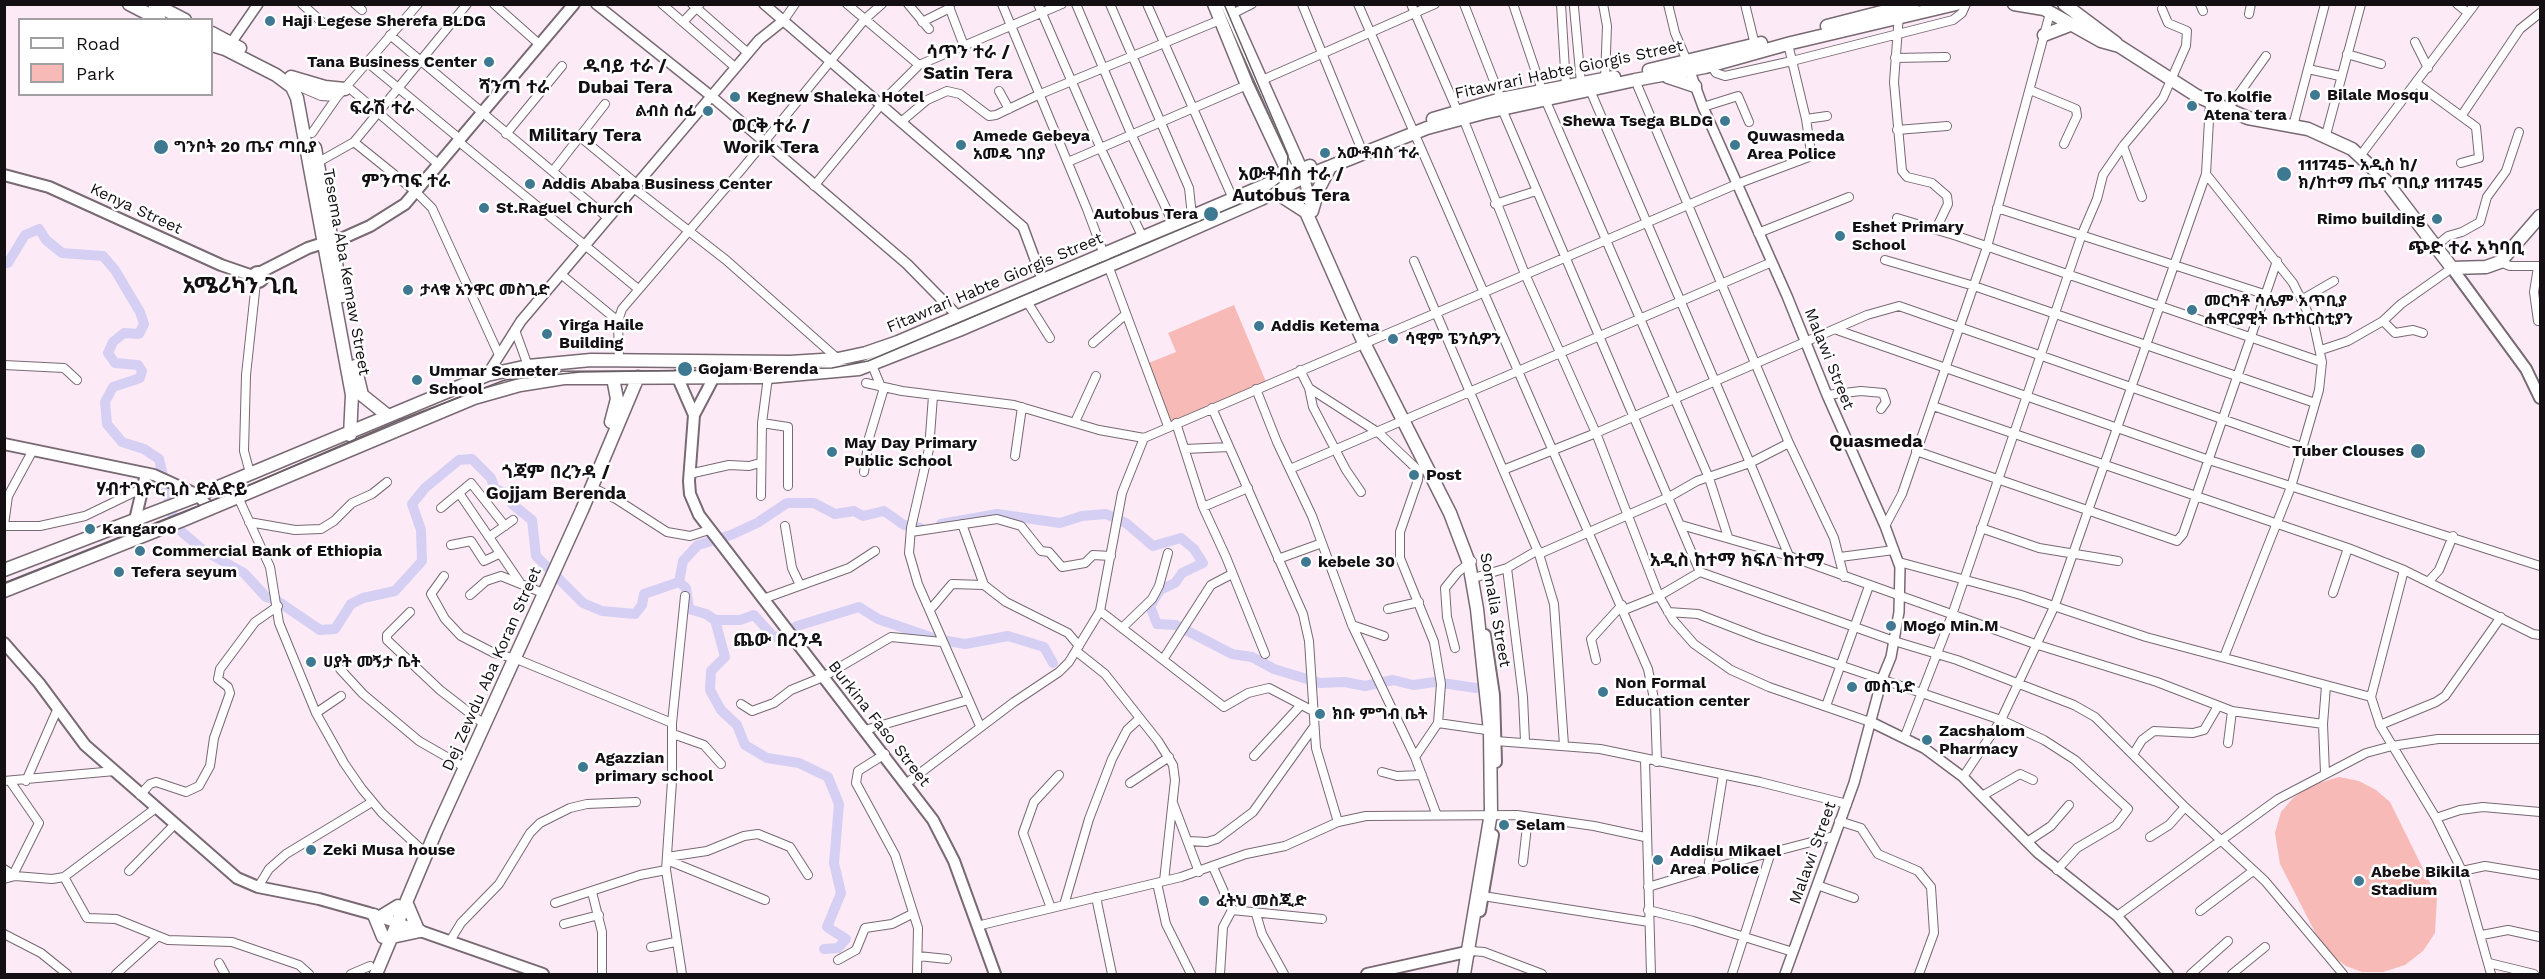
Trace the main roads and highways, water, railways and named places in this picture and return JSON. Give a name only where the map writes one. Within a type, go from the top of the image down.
[{"type":"main road","points":[[129,4],[156,18]]},
{"type":"main road","points":[[154,4],[181,18]]},
{"type":"main road","points":[[331,243],[389,216],[416,192],[574,4]]},
{"type":"main road","points":[[1214,4],[1226,13],[1260,81],[1285,150],[1312,209],[1366,341]]},
{"type":"main road","name":"Fitawrari Habte Giorgis Street","points":[[4,570],[161,510],[487,375],[528,366],[619,360],[790,362],[838,359],[866,353],[898,342],[1043,281],[1104,260],[1173,223],[1233,199],[1274,186],[1361,148],[1411,130],[1460,114],[1543,95],[1566,86],[1586,87],[1605,79],[1688,65],[1755,45],[1899,13],[1913,4]]},
{"type":"main road","points":[[1543,95],[1658,76],[1688,65],[1708,67],[1899,13],[1956,4]]},
{"type":"main road","points":[[2014,4],[2043,9],[2101,40],[2120,46]]},
{"type":"main road","points":[[2065,5],[2104,31],[2120,46],[2210,102],[2248,118],[2326,135],[2360,156],[2385,180],[2452,267],[2526,369],[2540,395]]},
{"type":"main road","points":[[1226,13],[1247,85],[1285,150],[1324,166],[1411,130]]},
{"type":"main road","points":[[2044,35],[2070,25]]},
{"type":"main road","points":[[213,34],[228,46],[294,84],[343,91]]},
{"type":"main road","points":[[213,45],[228,46]]},
{"type":"main road","points":[[1658,76],[1682,80],[1696,89],[1708,67]]},
{"type":"main road","name":"Tesema Aba Kemaw Street","points":[[294,84],[312,133],[314,164]]},
{"type":"main road","name":"Tesema Aba Kemaw Street","points":[[294,84],[331,243],[356,376],[366,400],[387,415]]},
{"type":"main road","points":[[4,591],[174,524],[456,404],[505,389],[564,378],[768,377],[848,372],[872,365],[1026,300],[1104,260],[1274,186],[1285,150]]},
{"type":"main road","points":[[1312,209],[1324,166]]},
{"type":"main road","name":"Kenya Street","points":[[4,175],[49,187],[221,265],[258,277],[331,243]]},
{"type":"main road","points":[[1274,186],[1306,212],[1366,341],[1406,419],[1471,562],[1494,734],[1493,813],[1483,896],[1468,951],[1470,975]]},
{"type":"main road","points":[[2452,267],[2486,267],[2500,262],[2541,216]]},
{"type":"main road","name":"Tesema Aba Kemaw Street","points":[[331,243],[352,395],[349,448]]},
{"type":"main road","points":[[677,376],[694,415]]},
{"type":"main road","name":"Dej Zewdu Aba Koran Street","points":[[578,509],[591,487],[638,377]]},
{"type":"main road","name":"Burkina Faso Street","points":[[714,377],[694,415],[689,474],[690,495],[714,536],[907,783],[945,842],[995,975]]},
{"type":"main road","name":"Dej Zewdu Aba Koran Street","points":[[371,972],[388,937],[386,920],[402,905],[578,509],[615,412],[618,399],[613,378]]},
{"type":"main road","points":[[4,444],[150,474],[198,495],[210,508]]},
{"type":"main road","points":[[318,444],[326,459]]},
{"type":"main road","points":[[138,538],[135,520],[142,488],[150,474]]},
{"type":"main road","name":"Somalia Street","points":[[1471,562],[1477,577],[1492,677],[1494,734]]},
{"type":"main road","points":[[4,643],[39,683],[85,745],[237,878],[258,887],[319,899],[419,930],[543,975]]},
{"type":"main road","points":[[386,920],[402,905],[422,850],[463,767],[480,721],[493,701]]},
{"type":"main road","points":[[1464,975],[1493,813]]},
{"type":"main road","points":[[402,905],[419,930]]},
{"type":"main road","points":[[386,920],[388,937],[419,930]]},
{"type":"main road","points":[[1367,975],[1468,951]]},
{"type":"waterway","points":[[4,263],[8,263],[25,235],[39,229],[46,240],[62,253],[103,256],[115,270],[140,312],[144,324],[139,334],[124,333],[113,342],[108,353],[115,363],[138,365],[142,371],[140,378],[113,387],[105,402],[107,424],[122,442],[144,449],[159,459],[175,526],[203,550],[244,573],[266,597],[276,600],[320,630],[335,629],[351,604],[363,598],[395,591],[422,561],[421,530],[412,504],[425,488],[459,460],[472,459],[491,478],[495,489],[510,495],[512,504],[532,520],[536,556],[583,603],[602,611],[635,614],[642,605],[644,594],[679,582],[686,588],[689,609],[706,614],[715,620],[740,620],[754,615],[774,637],[781,636],[797,626],[859,607],[878,619],[936,639],[965,644],[1008,636],[1044,647],[1053,663]]},
{"type":"waterway","points":[[679,582],[683,561],[698,545],[731,535],[757,523],[787,503],[814,503],[835,514],[854,511],[863,516],[884,511],[904,525],[920,528]]},
{"type":"waterway","points":[[941,524],[997,514],[1060,523],[1082,516],[1106,514],[1126,523],[1153,546],[1181,538],[1194,549],[1203,563],[1182,573],[1175,583],[1160,590],[1150,606],[1157,624],[1176,625],[1232,654],[1252,657],[1274,669],[1320,683],[1345,682],[1365,686],[1393,680],[1413,685],[1435,682],[1476,688]]},
{"type":"waterway","points":[[715,620],[725,657],[711,671],[710,690],[721,710],[737,725],[745,745],[767,758],[799,763],[828,777],[839,804],[834,863],[841,893],[827,927],[846,939],[838,948],[824,949]]},
{"type":"tram line","points":[[4,583],[236,491],[400,420],[505,380],[580,372],[832,368],[868,361],[1266,193],[1280,182],[1287,169],[1288,155],[1224,4]]},
{"type":"place","name":"Haji Legese Sherefa BLDG","points":[[270,21]]},
{"type":"place","name":"Tana Business Center","points":[[489,62]]},
{"type":"place","name":"Bilale Mosqu","points":[[2315,95]]},
{"type":"place","name":"Kegnew Shaleka Hotel","points":[[735,97]]},
{"type":"place","name":"To kolfie Atena tera","points":[[2192,106]]},
{"type":"place","name":"ልብስ ሰፊ","points":[[708,111]]},
{"type":"place","name":"Shewa Tsega BLDG","points":[[1725,121]]},
{"type":"place","name":"Amede Gebeya አመዴ ገበያ","points":[[961,145]]},
{"type":"place","name":"Quwasmeda Area Police","points":[[1735,145]]},
{"type":"place","name":"ግንቦት 20 ጤና ጣቢያ","points":[[161,147]]},
{"type":"place","name":"አውቶብስ ተራ","points":[[1325,153]]},
{"type":"place","name":"111745- አዲስ ከ/ ክ/ከተማ ጤና ጣቢያ 111745","points":[[2284,174]]},
{"type":"place","name":"Addis Ababa Business Center","points":[[530,184]]},
{"type":"place","name":"St.Raguel Church","points":[[484,208]]},
{"type":"place","name":"Autobus Tera","points":[[1211,214]]},
{"type":"place","name":"Rimo building","points":[[2437,219]]},
{"type":"place","name":"Eshet Primary School","points":[[1840,236]]},
{"type":"place","name":"ታላቁ አንዋር መስጊድ","points":[[408,290]]},
{"type":"place","name":"መርካቶ ሳሌም አጥቢያ ሐዋርያዊት ቤተክርስቲያን","points":[[2192,310]]},
{"type":"place","name":"Addis Ketema","points":[[1259,326]]},
{"type":"place","name":"Yirga Haile Building","points":[[547,334]]},
{"type":"place","name":"ሳዊም ፔንሲዎን","points":[[1393,339]]},
{"type":"place","name":"Gojam Berenda","points":[[685,369]]},
{"type":"place","name":"Ummar Semeter School","points":[[417,380]]},
{"type":"place","name":"Tuber Clouses","points":[[2418,451]]},
{"type":"place","name":"May Day Primary Public School","points":[[832,452]]},
{"type":"place","name":"Post","points":[[1414,475]]},
{"type":"place","name":"Kangaroo","points":[[90,529]]},
{"type":"place","name":"Commercial Bank of Ethiopia","points":[[140,551]]},
{"type":"place","name":"kebele 30","points":[[1306,562]]},
{"type":"place","name":"Tefera seyum","points":[[119,572]]},
{"type":"place","name":"Mogo Min.M","points":[[1891,626]]},
{"type":"place","name":"ሀያት መኝታ ቤት","points":[[311,662]]},
{"type":"place","name":"መስጊድ","points":[[1852,687]]},
{"type":"place","name":"Non Formal Education center","points":[[1603,692]]},
{"type":"place","name":"ክቡ ምግብ ቤት","points":[[1320,714]]},
{"type":"place","name":"Zacshalom Pharmacy","points":[[1927,740]]},
{"type":"place","name":"Agazzian primary school","points":[[583,767]]},
{"type":"place","name":"Selam","points":[[1504,825]]},
{"type":"place","name":"Zeki Musa house","points":[[311,850]]},
{"type":"place","name":"Addisu Mikael Area Police","points":[[1658,860]]},
{"type":"place","name":"Abebe Bikila Stadium","points":[[2359,881]]},
{"type":"place","name":"ፈትህ መስጂድ","points":[[1204,901]]},
{"type":"district","name":"ሳጥን ተራ / Satin Tera","points":[[968,63]]},
{"type":"district","name":"ዱባይ ተራ / Dubai Tera","points":[[625,77]]},
{"type":"district","name":"ሻንጣ ተራ","points":[[514,88]]},
{"type":"district","name":"ፍራሽ ተራ","points":[[382,109]]},
{"type":"district","name":"Military Tera","points":[[585,136]]},
{"type":"district","name":"ወርቅ ተራ / Worik Tera","points":[[771,137]]},
{"type":"district","name":"ምንጣፍ ተራ","points":[[406,182]]},
{"type":"district","name":"አውቶብስ ተራ / Autobus Tera","points":[[1291,186]]},
{"type":"district","name":"ጭድ ተራ አካባቢ","points":[[2466,249]]},
{"type":"district","name":"አሜሪካን ጊቢ","points":[[240,287]]},
{"type":"district","name":"Quasmeda","points":[[1876,442]]},
{"type":"district","name":"ጎጃም በረንዳ / Gojjam Berenda","points":[[556,483]]},
{"type":"district","name":"ሃብተጊዮርጊስ ድልድይ","points":[[172,490]]},
{"type":"district","name":"አዲስ ከተማ ክፍለ ከተማ","points":[[1737,561]]},
{"type":"district","name":"ጨው በረንዳ","points":[[778,641]]}]
